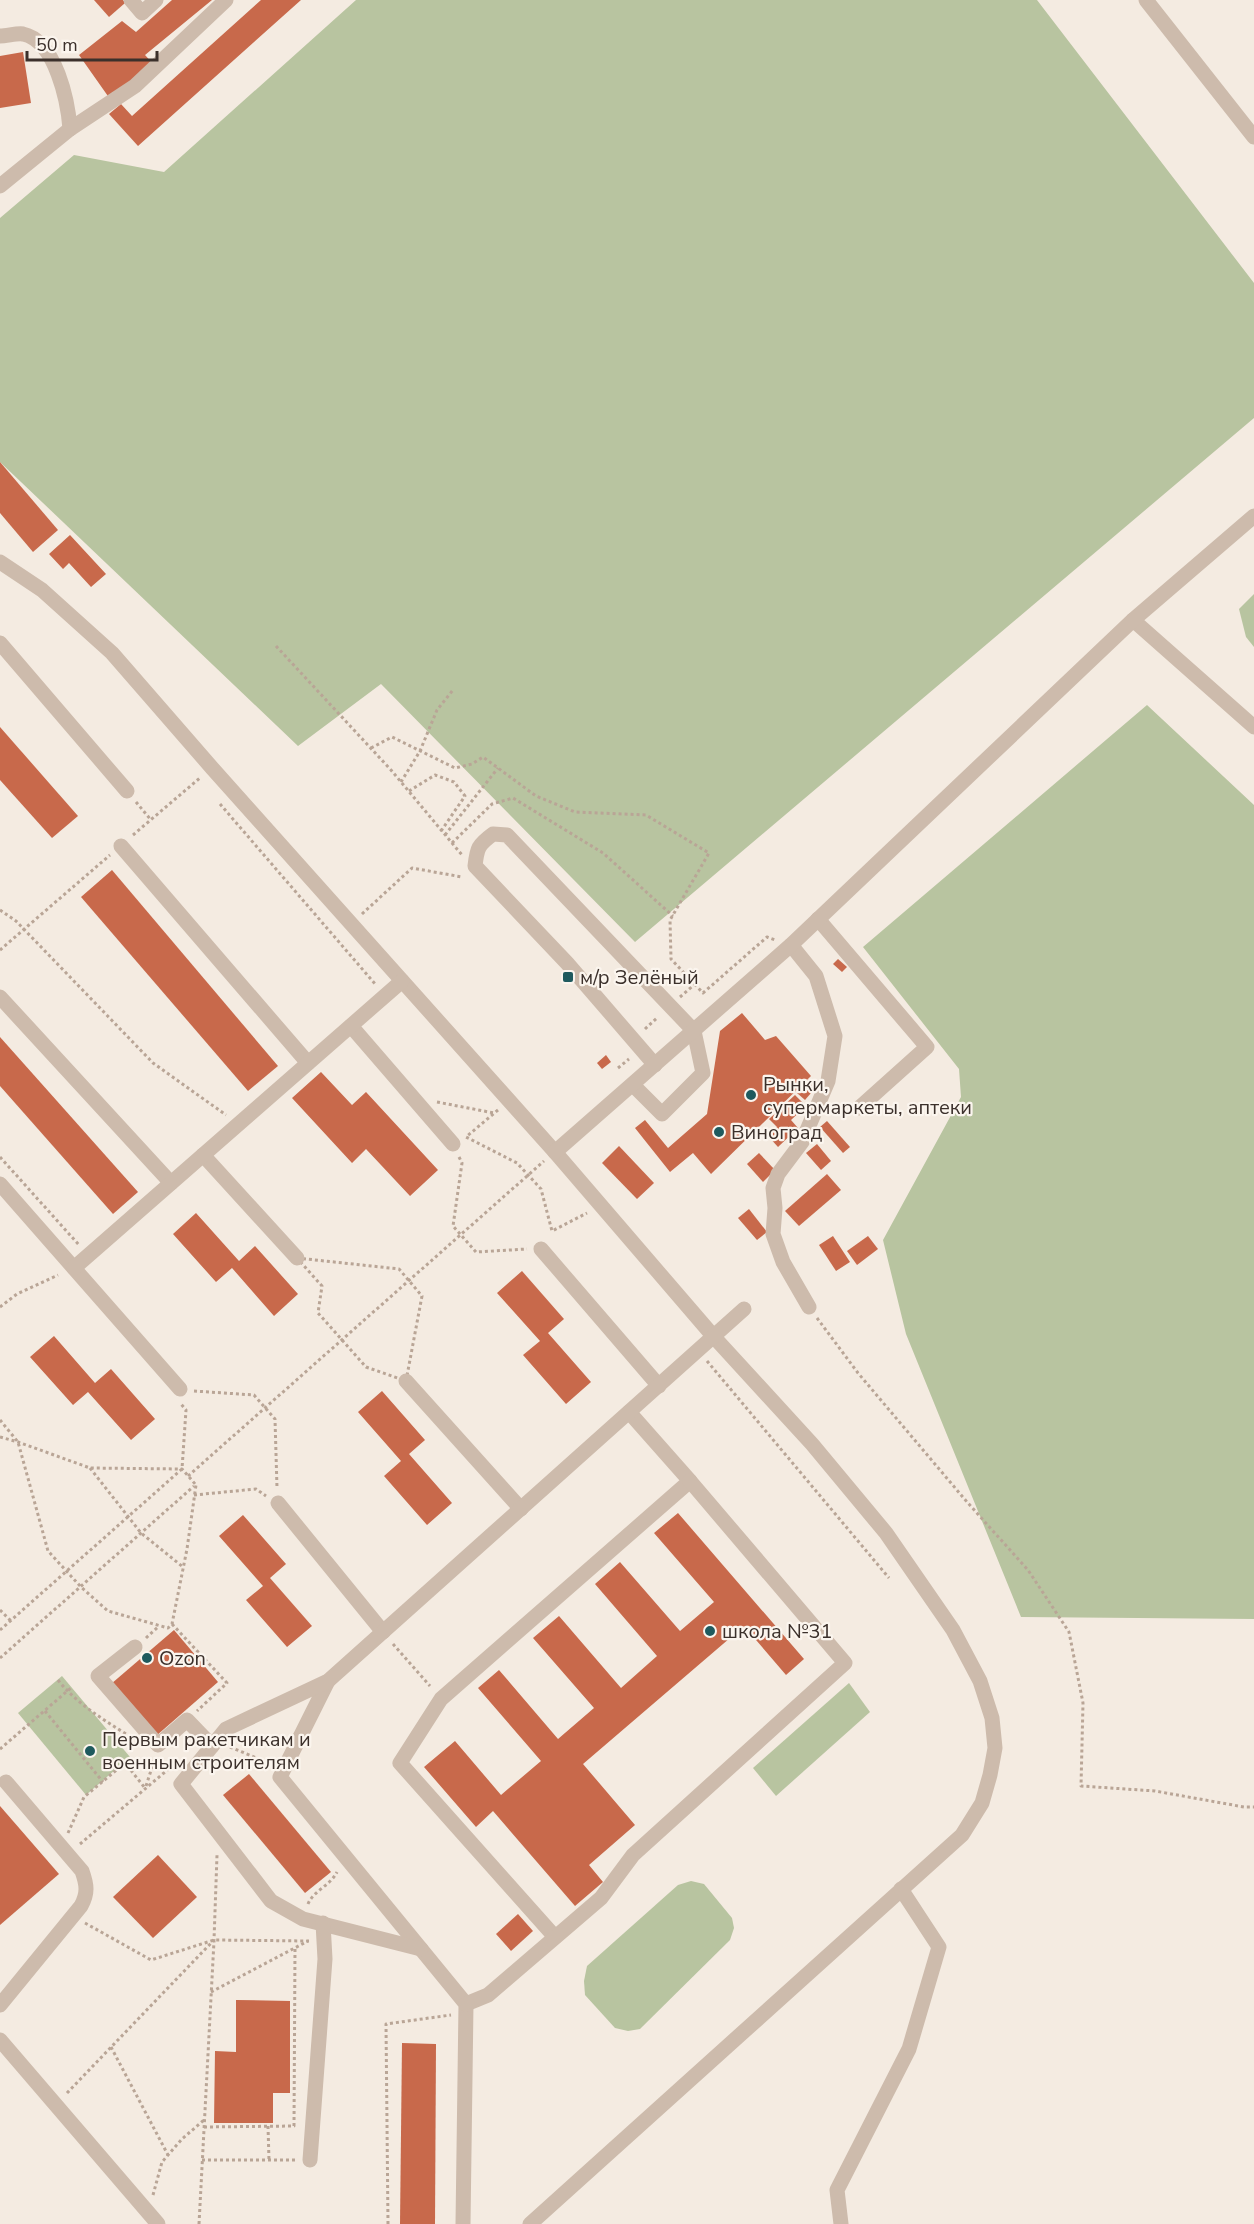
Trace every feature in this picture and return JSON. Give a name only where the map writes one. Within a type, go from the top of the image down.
[{"type":"street","points":[[131,0],[142,13],[156,0]]},
{"type":"street","points":[[0,186],[70,129],[135,86],[226,0]]},
{"type":"street","points":[[1146,0],[1254,137]]},
{"type":"street","points":[[0,36],[23,34],[40,44],[60,77],[68,103],[70,129]]},
{"type":"street","points":[[555,1152],[791,945],[1133,620],[1254,516]]},
{"type":"street","points":[[0,562],[42,590],[112,653],[555,1152],[714,1337],[812,1444],[886,1533],[953,1630],[983,1690],[992,1718],[995,1748],[982,1803],[962,1835],[530,2224]]},
{"type":"street","points":[[1133,620],[1254,727]]},
{"type":"street","points":[[0,643],[127,791]]},
{"type":"street","points":[[633,1085],[662,1114],[703,1073],[694,1031],[507,835],[493,834],[480,844],[475,866],[567,963],[655,1065]]},
{"type":"street","points":[[122,846],[308,1063]]},
{"type":"street","points":[[818,919],[927,1047],[859,1108]]},
{"type":"street","points":[[791,945],[816,976],[835,1036],[828,1081],[824,1091],[802,1142],[778,1174],[773,1188],[776,1208],[773,1234],[783,1262],[808,1307]]},
{"type":"street","points":[[74,1268],[402,981]]},
{"type":"street","points":[[0,997],[171,1183]]},
{"type":"street","points":[[351,1026],[413,1097],[460,1140]]},
{"type":"street","points":[[203,1155],[297,1258]]},
{"type":"street","points":[[0,1184],[180,1389]]},
{"type":"street","points":[[541,1249],[659,1386]]},
{"type":"street","points":[[421,1949],[303,1919],[271,1901],[181,1784],[226,1729],[328,1681],[744,1309]]},
{"type":"street","points":[[406,1381],[521,1509]]},
{"type":"street","points":[[466,2009],[488,1995],[601,1898],[633,1855],[845,1664],[629,1412]]},
{"type":"street","points":[[555,1937],[400,1763],[441,1699],[690,1481]]},
{"type":"street","points":[[278,1503],[383,1632]]},
{"type":"street","points":[[135,1647],[98,1676],[158,1745],[187,1720],[212,1746]]},
{"type":"street","points":[[328,1681],[280,1777],[421,1949],[466,2009],[463,2224]]},
{"type":"street","points":[[0,2005],[87,1894],[82,1871],[6,1782]]},
{"type":"street","points":[[841,2224],[837,2190],[909,2049],[939,1947],[901,1889]]},
{"type":"street","points":[[310,2160],[326,1941],[323,1923]]},
{"type":"street","points":[[0,2040],[158,2224]]},
{"type":"path","points":[[401,782],[420,751],[437,710],[453,690]]},
{"type":"path","points":[[371,748],[392,737],[455,768],[472,764],[483,757],[536,796],[575,812],[646,814],[709,853],[670,920],[671,959],[703,993],[767,937],[791,945]]},
{"type":"path","points":[[0,950],[212,768]]},
{"type":"path","points":[[445,835],[498,768]]},
{"type":"path","points":[[409,791],[435,775],[454,782],[465,796],[441,831]]},
{"type":"path","points":[[127,791],[151,820]]},
{"type":"path","points":[[214,797],[385,996]]},
{"type":"path","points":[[452,843],[492,804],[513,798],[603,853],[673,916]]},
{"type":"path","points":[[360,915],[412,868],[489,881]]},
{"type":"path","points":[[0,910],[24,929],[153,1063],[238,1124]]},
{"type":"path","points":[[413,1097],[494,1113]]},
{"type":"path","points":[[460,1140],[508,1101]]},
{"type":"path","points":[[460,1140],[518,1163],[540,1189],[552,1232],[601,1206]]},
{"type":"path","points":[[460,1140],[462,1163],[453,1226],[476,1252],[541,1249]]},
{"type":"path","points":[[188,1476],[555,1152]]},
{"type":"path","points":[[0,1157],[89,1256]]},
{"type":"path","points":[[297,1258],[399,1269],[422,1296],[406,1381],[366,1367],[318,1313],[322,1286],[297,1258]]},
{"type":"path","points":[[0,1307],[16,1294],[74,1268]]},
{"type":"path","points":[[808,1307],[865,1381],[1028,1570],[1069,1632],[1083,1703],[1081,1786],[1155,1791],[1244,1807],[1254,1806]]},
{"type":"path","points":[[703,1356],[889,1578]]},
{"type":"path","points":[[196,1485],[182,1469],[186,1410],[174,1395],[180,1389],[254,1395],[275,1419],[278,1503]]},
{"type":"path","points":[[0,1420],[18,1442],[48,1551],[81,1587],[108,1611],[168,1628],[172,1624],[184,1567],[196,1485]]},
{"type":"path","points":[[0,1437],[90,1468],[182,1469]]},
{"type":"path","points":[[90,1468],[141,1533],[184,1567]]},
{"type":"path","points":[[0,1630],[182,1469]]},
{"type":"path","points":[[0,1658],[196,1485]]},
{"type":"path","points":[[194,1495],[256,1489],[278,1503]]},
{"type":"path","points":[[0,1610],[11,1620]]},
{"type":"path","points":[[172,1624],[227,1683],[187,1720]]},
{"type":"path","points":[[383,1632],[441,1699]]},
{"type":"path","points":[[0,1749],[72,1688]]},
{"type":"path","points":[[44,1711],[103,1782]]},
{"type":"path","points":[[145,1788],[156,1754]]},
{"type":"path","points":[[65,1851],[185,1754]]},
{"type":"path","points":[[65,1851],[84,1797],[125,1763],[145,1788]]},
{"type":"path","points":[[199,2224],[214,1940],[217,1832]]},
{"type":"path","points":[[303,1919],[310,1899],[334,1879],[344,1857]]},
{"type":"path","points":[[72,1916],[151,1960],[214,1940],[326,1941]]},
{"type":"path","points":[[56,2105],[214,1940]]},
{"type":"path","points":[[211,1992],[310,1941]]},
{"type":"path","points":[[204,2127],[294,2126],[295,1948]]},
{"type":"path","points":[[388,2224],[387,2024],[466,2009]]},
{"type":"path","points":[[111,2047],[168,2155]]},
{"type":"path","points":[[144,2208],[155,2193],[162,2162],[204,2120]]},
{"type":"path","points":[[268,2126],[269,2160]]},
{"type":"path","points":[[202,2160],[310,2160]]},
{"type":"green space","points":[[356,0],[1037,0],[1254,283],[1254,418],[635,942],[381,684],[298,746],[0,462],[0,218],[74,155],[164,172]]},
{"type":"green space","points":[[1254,594],[1254,647],[1246,637],[1239,609]]},
{"type":"green space","points":[[1147,705],[1254,805],[1254,1619],[1021,1617],[906,1334],[883,1240],[961,1097],[959,1069],[863,947]]},
{"type":"green space","points":[[62,1676],[130,1757],[86,1795],[18,1713]]},
{"type":"green space","points":[[849,1683],[870,1712],[776,1796],[753,1768]]},
{"type":"green space","points":[[691,1881],[704,1884],[732,1918],[734,1928],[730,1940],[640,2029],[628,2031],[615,2028],[585,1995],[584,1981],[587,1966],[678,1885]]},
{"type":"building","points":[[94,0],[123,0],[125,3],[109,17]]},
{"type":"building","points":[[172,0],[212,0],[145,55],[155,66],[110,99],[79,55],[122,21],[136,32]]},
{"type":"building","points":[[261,0],[301,0],[138,146],[109,114],[121,104],[132,116]]},
{"type":"building","points":[[23,52],[31,103],[0,108],[0,56]]},
{"type":"building","points":[[0,462],[58,530],[33,552],[0,513]]},
{"type":"building","points":[[70,535],[106,574],[91,587],[69,563],[63,569],[49,554]]},
{"type":"building","points":[[0,727],[78,816],[52,838],[0,780]]},
{"type":"building","points":[[112,870],[278,1066],[248,1091],[81,897]]},
{"type":"building","points":[[838,959],[847,967],[842,972],[833,964]]},
{"type":"building","name":"Рынки, супермаркеты, аптеки","points":[[742,1013],[765,1040],[776,1036],[811,1076],[711,1174],[693,1153],[670,1172],[635,1128],[645,1120],[668,1148],[707,1114],[720,1031]]},
{"type":"building","points":[[0,1037],[138,1192],[113,1214],[0,1086]]},
{"type":"building","points":[[606,1055],[611,1062],[602,1069],[597,1063]]},
{"type":"building","points":[[321,1072],[352,1105],[366,1092],[438,1170],[410,1196],[366,1149],[352,1163],[292,1098]]},
{"type":"building","points":[[809,1079],[817,1086],[805,1100],[797,1093]]},
{"type":"building","points":[[795,1095],[806,1106],[791,1120],[798,1128],[778,1147],[768,1136],[777,1127],[769,1119]]},
{"type":"building","points":[[827,1121],[850,1147],[843,1153],[820,1127]]},
{"type":"building","points":[[817,1144],[831,1161],[821,1170],[806,1153]]},
{"type":"building","points":[[619,1146],[654,1183],[637,1199],[602,1163]]},
{"type":"building","points":[[759,1153],[775,1170],[763,1182],[747,1164]]},
{"type":"building","points":[[827,1174],[841,1190],[799,1226],[785,1211]]},
{"type":"building","points":[[749,1209],[767,1232],[757,1240],[738,1218]]},
{"type":"building","points":[[196,1213],[239,1261],[255,1246],[298,1294],[274,1316],[232,1268],[216,1282],[173,1234]]},
{"type":"building","points":[[833,1236],[850,1262],[836,1271],[819,1245]]},
{"type":"building","points":[[868,1236],[878,1249],[857,1265],[847,1251]]},
{"type":"building","points":[[522,1271],[564,1319],[548,1333],[591,1382],[566,1404],[523,1355],[540,1341],[497,1293]]},
{"type":"building","points":[[54,1336],[95,1383],[111,1369],[155,1419],[131,1440],[88,1392],[73,1405],[30,1357]]},
{"type":"building","points":[[382,1391],[425,1440],[409,1454],[452,1503],[427,1525],[384,1476],[401,1461],[358,1412]]},
{"type":"building","points":[[678,1513],[804,1659],[786,1675],[744,1626],[583,1764],[635,1825],[589,1865],[603,1882],[575,1906],[493,1811],[476,1827],[424,1767],[455,1741],[501,1795],[541,1761],[478,1688],[499,1670],[558,1739],[594,1708],[533,1638],[559,1616],[621,1688],[657,1656],[595,1584],[620,1562],[680,1631],[714,1602],[654,1533]]},
{"type":"building","points":[[243,1515],[286,1564],[270,1578],[312,1626],[287,1647],[246,1600],[263,1586],[219,1536]]},
{"type":"building","points":[[174,1630],[218,1682],[156,1736],[111,1684]]},
{"type":"building","points":[[249,1774],[331,1872],[305,1893],[223,1795]]},
{"type":"building","points":[[0,1806],[59,1874],[0,1925]]},
{"type":"building","points":[[158,1855],[197,1897],[153,1938],[113,1897]]},
{"type":"building","points":[[518,1914],[533,1931],[511,1951],[496,1934]]},
{"type":"building","points":[[236,2000],[290,2001],[290,2093],[273,2093],[273,2123],[214,2123],[215,2051],[236,2052]]},
{"type":"building","points":[[402,2043],[436,2044],[435,2224],[400,2224]]},
{"type":"place","name":"м/р Зелёный","points":[[568,977]]},
{"type":"place","name":"Рынки, супермаркеты, аптеки","points":[[751,1095]]},
{"type":"place","name":"Виноград","points":[[719,1132]]},
{"type":"place","name":"школа №31","points":[[710,1631]]},
{"type":"place","name":"Ozon","points":[[147,1658]]},
{"type":"place","name":"Первым ракетчикам и военным строителям","points":[[90,1751]]}]
